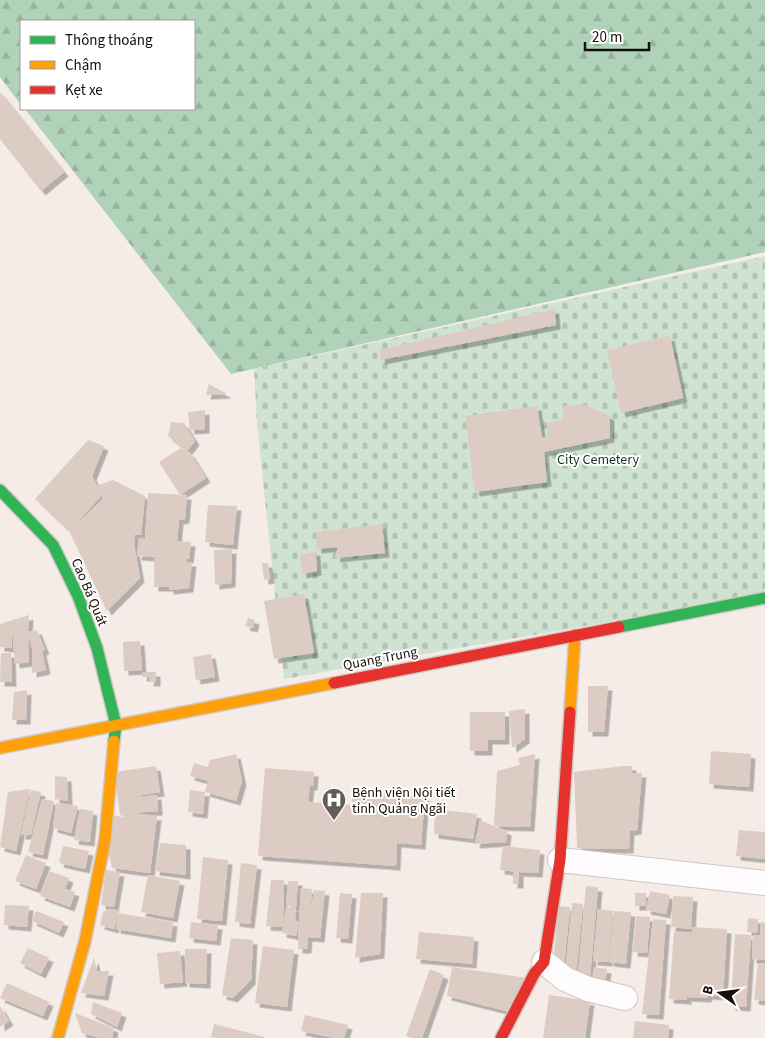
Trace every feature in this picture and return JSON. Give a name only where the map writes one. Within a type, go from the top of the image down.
[{"type":"street","name":"Cao Bá Quát","points":[[0,490],[53,545],[78,596],[97,648],[116,725],[105,840],[85,941],[58,1038]]},
{"type":"street","name":"Quang Trung","points":[[0,748],[765,598]]},
{"type":"street","points":[[501,1038],[534,974],[544,962],[560,860],[575,635]]},
{"type":"street","points":[[560,860],[765,883]]},
{"type":"street","points":[[544,962],[565,979],[588,989],[625,998]]},
{"type":"green space","points":[[0,0],[765,0],[765,252],[231,374],[26,110],[195,110],[195,20],[20,20],[20,104],[0,77]]},
{"type":"green space","name":"City Cemetery","points":[[765,256],[765,594],[284,679],[257,424],[254,369]]},
{"type":"building","points":[[0,92],[64,172],[41,191],[0,139]]},
{"type":"building","points":[[555,309],[556,325],[381,360],[379,350]]},
{"type":"building","points":[[670,336],[683,398],[621,413],[607,350]]},
{"type":"building","points":[[209,384],[227,394],[206,395]]},
{"type":"building","points":[[582,404],[610,416],[610,438],[544,452],[547,482],[475,492],[465,416],[537,406],[542,438],[547,436],[547,423],[563,419],[563,406]]},
{"type":"building","points":[[205,410],[205,429],[190,430],[188,412]]},
{"type":"building","points":[[171,422],[184,423],[195,441],[187,451],[168,436]]},
{"type":"building","points":[[88,440],[104,446],[92,476],[102,495],[69,531],[35,499]]},
{"type":"building","points":[[181,448],[190,453],[206,478],[180,495],[159,462]]},
{"type":"building","points":[[113,480],[145,496],[141,535],[135,535],[134,544],[140,578],[107,611],[69,531],[103,499],[98,485]]},
{"type":"building","points":[[148,493],[187,495],[185,519],[179,520],[177,541],[191,542],[189,559],[187,559],[187,562],[192,562],[189,588],[169,590],[169,587],[154,587],[154,559],[168,558],[137,556],[139,538],[145,539]]},
{"type":"building","points":[[208,505],[237,506],[233,545],[205,542]]},
{"type":"building","points":[[382,524],[385,553],[335,558],[338,547],[317,549],[316,532]]},
{"type":"building","points":[[232,549],[231,583],[215,585],[214,550]]},
{"type":"building","points":[[316,551],[317,571],[302,574],[300,555]]},
{"type":"building","points":[[262,563],[268,563],[270,579],[264,580]]},
{"type":"building","points":[[304,594],[314,653],[274,659],[264,601]]},
{"type":"building","points":[[29,615],[29,662],[15,664],[12,625],[12,648],[0,647],[0,624]]},
{"type":"building","points":[[248,618],[255,620],[253,628],[245,626]]},
{"type":"building","points":[[37,630],[45,650],[42,651],[46,670],[32,673],[33,653],[28,632]]},
{"type":"building","points":[[140,641],[142,670],[124,671],[123,642]]},
{"type":"building","points":[[1,653],[11,653],[12,682],[0,682]]},
{"type":"building","points":[[211,654],[215,677],[196,680],[193,657]]},
{"type":"building","points":[[143,672],[156,672],[156,682],[149,682],[150,677],[142,677]]},
{"type":"building","points":[[588,686],[608,686],[604,732],[588,732]]},
{"type":"building","points":[[27,690],[26,720],[12,720],[14,692]]},
{"type":"building","points":[[525,709],[525,739],[512,748],[509,711]]},
{"type":"building","points":[[470,712],[505,712],[505,740],[488,740],[488,751],[470,751]]},
{"type":"building","points":[[711,751],[751,754],[749,787],[709,784]]},
{"type":"building","points":[[236,754],[242,781],[236,801],[205,792],[208,781],[190,776],[194,763],[208,767],[210,760]]},
{"type":"building","points":[[535,754],[530,827],[494,826],[497,771],[520,765],[518,758]]},
{"type":"building","points":[[156,766],[160,792],[124,798],[157,795],[158,811],[131,813],[157,816],[150,873],[112,868],[107,846],[120,847],[108,845],[112,815],[129,818],[120,815],[114,772]]},
{"type":"building","points":[[632,766],[632,773],[642,773],[637,830],[630,831],[629,849],[577,848],[574,772]]},
{"type":"building","points":[[265,768],[314,772],[313,786],[310,786],[308,802],[352,805],[352,791],[425,796],[421,845],[397,843],[396,866],[258,856]]},
{"type":"building","points":[[55,776],[67,777],[68,801],[55,799]]},
{"type":"building","points":[[30,789],[16,851],[0,847],[8,792]]},
{"type":"building","points":[[31,790],[41,792],[31,835],[21,835]]},
{"type":"building","points":[[190,790],[205,792],[203,814],[188,812]]},
{"type":"building","points":[[42,799],[54,801],[43,855],[28,852]]},
{"type":"building","points":[[56,803],[78,806],[71,833],[53,828]]},
{"type":"building","points":[[80,809],[93,811],[90,842],[74,840]]},
{"type":"building","points":[[435,809],[477,814],[473,839],[434,834]]},
{"type":"building","points":[[480,820],[507,831],[506,842],[475,844]]},
{"type":"building","points":[[739,830],[765,832],[765,859],[736,856]]},
{"type":"building","points":[[160,843],[186,845],[186,875],[155,871]]},
{"type":"building","points":[[63,846],[89,851],[85,869],[59,863]]},
{"type":"building","points":[[503,846],[540,850],[538,873],[500,870]]},
{"type":"building","points":[[26,855],[46,863],[36,889],[15,881]]},
{"type":"building","points":[[203,857],[228,860],[222,921],[197,919]]},
{"type":"building","points":[[241,863],[257,865],[250,924],[235,922]]},
{"type":"building","points":[[106,870],[120,872],[114,907],[101,905]]},
{"type":"building","points":[[49,871],[69,878],[65,889],[75,892],[70,907],[40,896]]},
{"type":"building","points":[[513,872],[519,872],[519,884],[513,884]]},
{"type":"building","points":[[148,875],[180,881],[173,918],[141,912]]},
{"type":"building","points":[[271,880],[284,880],[283,927],[266,926]]},
{"type":"building","points":[[288,881],[298,881],[296,907],[286,906]]},
{"type":"building","points":[[586,886],[598,887],[590,978],[578,976]]},
{"type":"building","points":[[301,888],[312,889],[310,918],[314,890],[325,891],[320,938],[308,937],[307,949],[298,949]]},
{"type":"building","points":[[650,891],[670,895],[666,914],[646,910]]},
{"type":"building","points":[[340,893],[352,894],[348,939],[336,938]]},
{"type":"building","points":[[361,893],[383,893],[380,954],[355,958]]},
{"type":"building","points":[[635,893],[646,893],[646,906],[635,906]]},
{"type":"building","points":[[673,896],[693,897],[691,927],[727,929],[723,996],[708,995],[707,998],[687,997],[687,1000],[669,999],[674,932],[692,933],[692,929],[671,927]]},
{"type":"building","points":[[572,903],[583,904],[576,976],[565,975]]},
{"type":"building","points":[[5,905],[29,906],[27,927],[4,925]]},
{"type":"building","points":[[559,906],[570,907],[564,965],[553,964]]},
{"type":"building","points":[[296,907],[295,920],[299,922],[296,936],[282,933],[286,908]]},
{"type":"building","points":[[110,909],[121,911],[118,913],[114,929],[100,925],[103,912]]},
{"type":"building","points":[[598,909],[613,911],[608,962],[593,961]]},
{"type":"building","points":[[36,911],[64,922],[59,933],[32,921]]},
{"type":"building","points":[[614,911],[631,912],[626,964],[609,962]]},
{"type":"building","points":[[118,913],[173,922],[171,938],[116,929]]},
{"type":"building","points":[[636,916],[650,917],[647,953],[633,952]]},
{"type":"building","points":[[748,918],[758,919],[757,933],[747,932]]},
{"type":"building","points":[[653,919],[666,920],[659,1015],[642,1014]]},
{"type":"building","points":[[191,922],[218,925],[216,941],[189,938]]},
{"type":"building","points":[[761,922],[765,923],[765,960],[752,959],[753,935],[760,935]]},
{"type":"building","points":[[419,932],[474,937],[472,964],[416,959]]},
{"type":"building","points":[[735,934],[751,935],[746,1007],[731,1006]]},
{"type":"building","points":[[231,938],[253,940],[251,980],[233,998],[222,995]]},
{"type":"building","points":[[263,946],[294,950],[287,1007],[255,1003]]},
{"type":"building","points":[[28,948],[49,958],[41,974],[20,963]]},
{"type":"building","points":[[185,949],[207,949],[206,984],[185,983]]},
{"type":"building","points":[[180,951],[183,982],[160,984],[157,953]]},
{"type":"building","points":[[94,958],[97,971],[109,971],[104,996],[81,993]]},
{"type":"building","points":[[758,963],[765,964],[765,1001],[754,1000]]},
{"type":"building","points":[[452,967],[527,978],[510,1012],[447,996]]},
{"type":"building","points":[[594,967],[607,969],[605,983],[592,981]]},
{"type":"building","points":[[430,969],[444,975],[422,1038],[412,1038],[406,1036]]},
{"type":"building","points":[[7,983],[49,1002],[43,1016],[0,998]]},
{"type":"building","points":[[549,995],[590,1001],[585,1038],[543,1038]]},
{"type":"building","points":[[93,1002],[122,1013],[117,1027],[91,1014]]},
{"type":"building","points":[[0,1006],[9,1021],[0,1027]]},
{"type":"building","points":[[75,1013],[114,1028],[112,1038],[100,1038],[82,1033]]},
{"type":"building","points":[[305,1015],[348,1025],[344,1038],[334,1038],[301,1031]]},
{"type":"building","points":[[635,1021],[669,1025],[668,1038],[633,1038]]},
{"type":"building","points":[[214,1024],[265,1037],[265,1038],[211,1037]]},
{"type":"traffic: fast","points":[[0,490],[53,545],[78,596],[97,648],[116,725],[114,741]]},
{"type":"traffic: fast","points":[[619,627],[765,598]]},
{"type":"traffic: slow","points":[[570,712],[575,635]]},
{"type":"traffic: slow","points":[[0,748],[334,683]]},
{"type":"traffic: slow","points":[[58,1038],[85,941],[105,840],[114,741]]},
{"type":"traffic: jam","points":[[334,683],[619,627]]},
{"type":"traffic: jam","points":[[501,1038],[534,974],[544,962],[560,860],[570,712]]},
{"type":"place","name":"Bệnh viện Nội tiết tỉnh Quảng Ngãi","points":[[334,821]]}]
